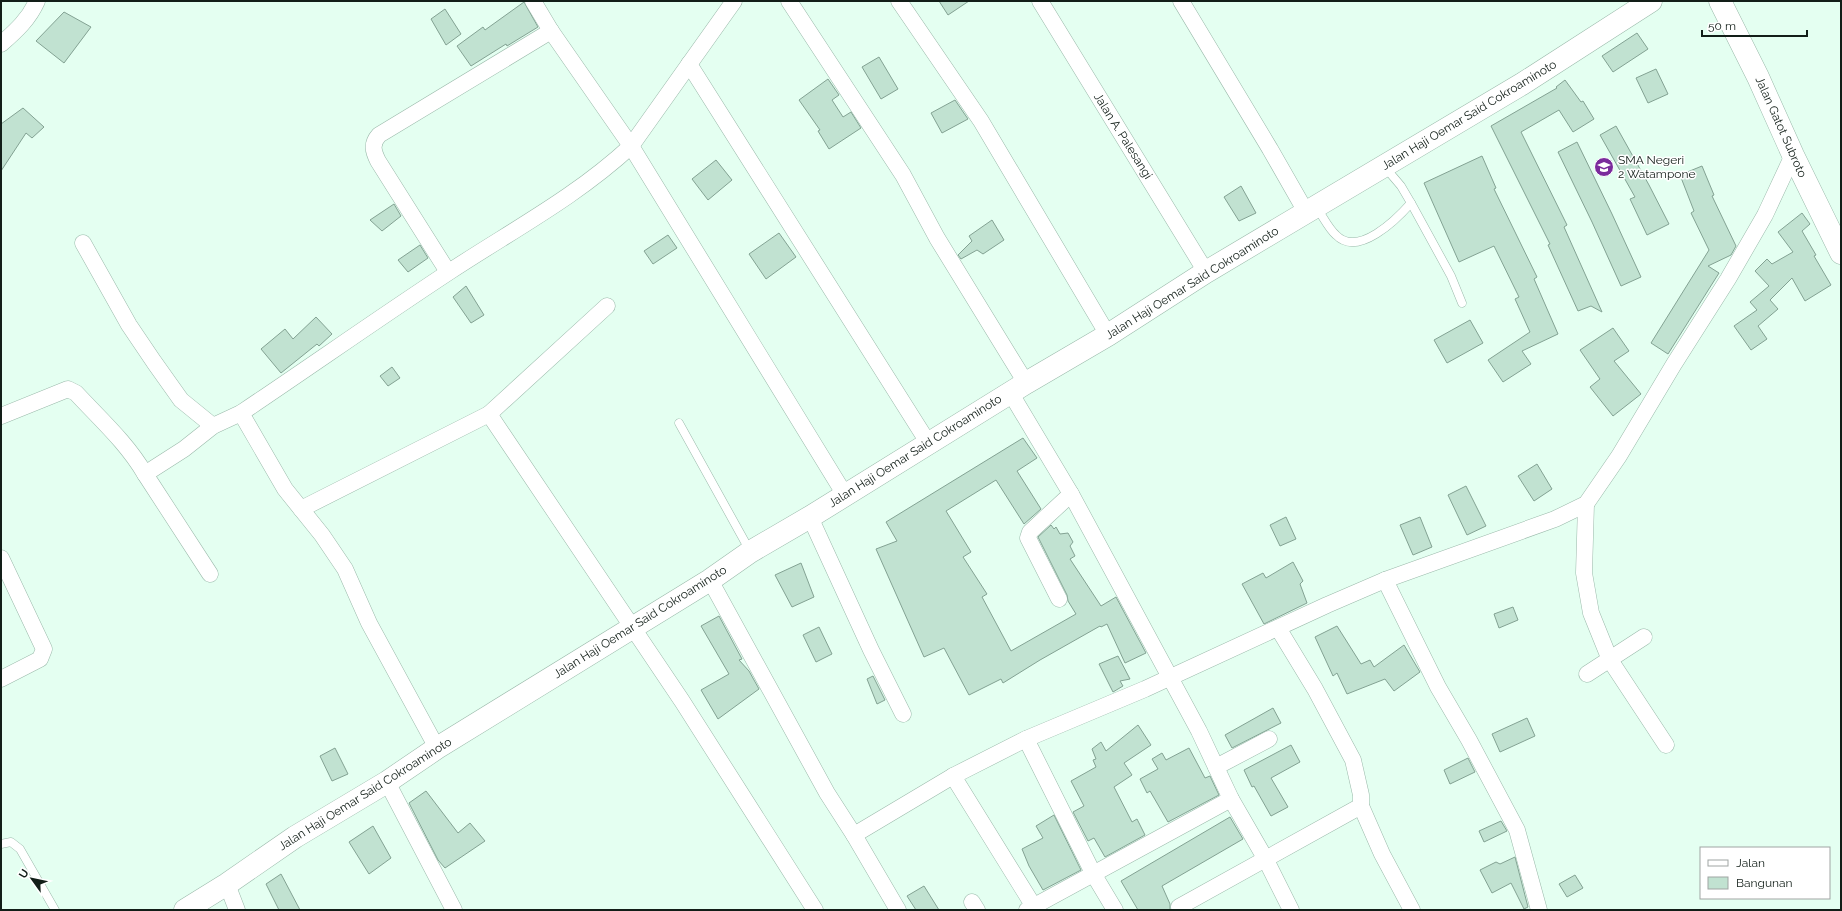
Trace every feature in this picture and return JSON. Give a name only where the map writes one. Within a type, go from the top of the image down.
[{"type":"highway","name":"Jalan Haji Oemar Said Cokroaminoto","points":[[185,910],[227,884],[295,837],[387,782],[437,748],[631,627],[710,580],[750,552],[810,517],[1018,388],[1108,335],[1206,272],[1522,84],[1651,1]]},
{"type":"highway","name":"Jalan Gatot Subroto","points":[[1720,1],[1758,77],[1793,155],[1841,253]]},
{"type":"street","points":[[1,44],[24,24],[32,13],[37,1]]},
{"type":"street","points":[[533,1],[551,31],[631,146],[845,495]]},
{"type":"street","points":[[144,474],[184,449],[214,426],[241,413],[448,272],[568,198],[611,165],[631,146],[734,1]]},
{"type":"street","points":[[789,1],[903,175],[1018,388],[1071,494],[1199,731],[1231,799],[1265,858],[1291,910]]},
{"type":"street","points":[[899,1],[981,121],[1108,335]]},
{"type":"street","name":"Jalan A. Palesangi","points":[[1040,1],[1206,272]]},
{"type":"street","points":[[1181,1],[1270,149],[1311,209]]},
{"type":"street","points":[[448,272],[378,161],[373,149],[374,142],[379,135],[551,31]]},
{"type":"street","points":[[689,64],[929,444]]},
{"type":"street","points":[[854,835],[953,776],[1026,739],[1170,678],[1385,580],[1555,519],[1586,504],[1619,456],[1674,364],[1728,279],[1765,215],[1793,155]]},
{"type":"street","points":[[83,242],[129,325],[181,400],[214,426]]},
{"type":"street","points":[[301,509],[489,414],[607,306]]},
{"type":"street","points":[[1,416],[68,388],[76,393],[135,457],[144,474],[210,574]]},
{"type":"street","points":[[241,413],[285,489],[322,535],[344,569],[369,623],[437,748]]},
{"type":"street","points":[[489,414],[712,747],[815,910]]},
{"type":"street","points":[[1059,599],[1028,538],[1030,532],[1053,509],[1071,494]]},
{"type":"street","points":[[1586,504],[1584,573],[1591,613],[1610,660],[1666,745]]},
{"type":"street","points":[[810,517],[871,650],[903,714]]},
{"type":"street","points":[[1,558],[44,650],[40,659],[1,679]]},
{"type":"street","points":[[710,580],[827,793],[854,835],[898,910]]},
{"type":"street","points":[[1385,580],[1438,687],[1469,740],[1516,830],[1539,910]]},
{"type":"street","points":[[1278,628],[1315,689],[1353,760],[1361,795],[1361,806],[1382,854],[1412,910]]},
{"type":"street","points":[[1587,674],[1644,637]]},
{"type":"street","points":[[1026,739],[1094,875],[1115,910]]},
{"type":"street","points":[[1216,767],[1269,739]]},
{"type":"street","points":[[953,776],[1032,909],[1231,799]]},
{"type":"street","points":[[387,782],[454,910]]},
{"type":"street","points":[[1179,907],[1361,806]]},
{"type":"street","points":[[227,884],[238,910]]},
{"type":"lane","points":[[1384,166],[1401,186],[1411,203],[1451,276],[1462,303]]},
{"type":"lane","points":[[1311,209],[1336,236],[1348,242],[1366,240],[1384,230],[1402,214],[1411,203]]},
{"type":"lane","points":[[679,423],[750,552]]},
{"type":"lane","points":[[1,844],[11,842],[20,849],[55,910]]},
{"type":"building","points":[[939,1],[969,1],[948,15]]},
{"type":"building","points":[[524,2],[538,27],[507,46],[506,44],[471,66],[457,46],[483,27],[485,30]]},
{"type":"building","points":[[445,9],[461,34],[446,45],[431,19]]},
{"type":"building","points":[[64,12],[91,27],[64,63],[36,41]]},
{"type":"building","points":[[1637,33],[1648,49],[1613,72],[1602,56]]},
{"type":"building","points":[[879,57],[898,89],[881,99],[862,67]]},
{"type":"building","points":[[1656,69],[1668,94],[1648,103],[1636,78]]},
{"type":"building","points":[[828,79],[839,95],[832,100],[843,117],[851,112],[861,128],[829,149],[818,131],[820,130],[799,100]]},
{"type":"building","points":[[1565,80],[1581,102],[1583,101],[1594,119],[1573,132],[1559,110],[1521,132],[1567,225],[1564,227],[1602,312],[1591,306],[1578,311],[1548,245],[1550,244],[1491,126],[1557,88],[1556,87]]},
{"type":"building","points":[[955,100],[968,119],[942,133],[931,113]]},
{"type":"building","points":[[23,108],[44,127],[32,138],[26,133],[1,171],[1,124]]},
{"type":"building","points":[[1616,126],[1669,224],[1647,235],[1630,199],[1635,197],[1600,135]]},
{"type":"building","points":[[1577,142],[1641,277],[1621,286],[1558,152]]},
{"type":"building","points":[[1482,156],[1496,188],[1494,189],[1537,277],[1534,279],[1558,334],[1522,351],[1531,364],[1503,382],[1488,360],[1530,332],[1515,299],[1519,297],[1494,246],[1459,262],[1424,183]]},
{"type":"building","points":[[716,160],[732,180],[708,200],[692,179]]},
{"type":"building","points":[[1702,166],[1714,195],[1712,196],[1736,246],[1731,255],[1708,266],[1719,273],[1668,354],[1651,343],[1709,250],[1691,213],[1694,211],[1680,175]]},
{"type":"building","points":[[1241,186],[1256,213],[1239,221],[1224,197]]},
{"type":"building","points":[[394,204],[401,216],[382,231],[370,220]]},
{"type":"building","points":[[1802,213],[1810,224],[1802,231],[1816,255],[1814,256],[1831,285],[1805,301],[1792,278],[1770,300],[1778,309],[1758,326],[1767,339],[1751,350],[1734,326],[1757,310],[1750,302],[1769,286],[1755,271],[1767,259],[1772,264],[1793,252],[1778,232]]},
{"type":"building","points":[[992,220],[1004,240],[983,254],[977,250],[961,259],[958,255],[972,241],[969,236]]},
{"type":"building","points":[[779,233],[796,257],[766,279],[749,254]]},
{"type":"building","points":[[668,235],[677,248],[653,264],[644,251]]},
{"type":"building","points":[[420,245],[428,258],[408,272],[398,260]]},
{"type":"building","points":[[466,286],[484,315],[471,323],[453,297]]},
{"type":"building","points":[[316,317],[332,334],[319,346],[317,344],[281,373],[261,349],[285,329],[293,339]]},
{"type":"building","points":[[1470,320],[1483,343],[1447,363],[1434,340]]},
{"type":"building","points":[[1613,328],[1629,351],[1614,361],[1641,394],[1613,416],[1590,387],[1600,379],[1580,350]]},
{"type":"building","points":[[392,367],[400,378],[388,386],[380,376]]},
{"type":"building","points":[[1023,438],[1037,458],[1017,471],[1041,509],[1024,524],[996,480],[946,511],[971,552],[963,557],[987,594],[982,597],[1011,651],[1076,614],[1068,601],[1067,595],[1038,537],[1051,525],[1054,529],[1056,527],[1060,534],[1068,533],[1073,542],[1070,546],[1075,556],[1070,559],[1101,606],[1116,597],[1146,653],[1125,663],[1107,624],[1101,627],[1100,626],[1040,660],[1003,683],[1001,679],[969,695],[944,648],[924,657],[876,549],[897,541],[886,522]]},
{"type":"building","points":[[1537,464],[1552,489],[1534,501],[1518,476]]},
{"type":"building","points":[[1466,486],[1486,526],[1467,535],[1448,495]]},
{"type":"building","points":[[1286,517],[1296,539],[1280,546],[1270,525]]},
{"type":"building","points":[[1420,517],[1432,547],[1413,555],[1400,525]]},
{"type":"building","points":[[1293,562],[1303,581],[1300,584],[1307,603],[1264,624],[1242,584],[1263,573],[1266,578]]},
{"type":"building","points":[[801,563],[814,597],[792,607],[775,575]]},
{"type":"building","points":[[1513,607],[1518,620],[1499,628],[1494,614]]},
{"type":"building","points":[[719,616],[742,659],[739,660],[749,671],[759,689],[718,719],[701,690],[729,674],[701,626]]},
{"type":"building","points":[[1337,626],[1361,664],[1370,660],[1374,667],[1404,645],[1420,672],[1394,691],[1385,679],[1347,694],[1337,673],[1333,676],[1315,637]]},
{"type":"building","points":[[819,627],[832,654],[816,662],[803,635]]},
{"type":"building","points":[[1118,656],[1130,679],[1120,681],[1123,686],[1113,692],[1099,664]]},
{"type":"building","points":[[873,676],[885,700],[877,704],[867,679]]},
{"type":"building","points":[[1273,708],[1281,723],[1232,748],[1225,735]]},
{"type":"building","points":[[1527,718],[1535,736],[1500,752],[1492,734]]},
{"type":"building","points":[[1138,725],[1151,745],[1124,763],[1132,775],[1114,787],[1132,822],[1137,819],[1145,835],[1105,857],[1094,838],[1088,841],[1073,812],[1084,806],[1071,781],[1096,767],[1093,760],[1096,759],[1092,749],[1101,742],[1106,751]]},
{"type":"building","points":[[1291,745],[1300,762],[1271,778],[1288,807],[1271,816],[1254,786],[1252,787],[1244,770]]},
{"type":"building","points":[[335,748],[348,774],[332,781],[320,756]]},
{"type":"building","points":[[1189,748],[1205,778],[1210,776],[1219,795],[1168,822],[1150,791],[1147,793],[1140,779],[1158,769],[1152,759],[1162,753],[1166,760]]},
{"type":"building","points":[[1468,758],[1475,772],[1450,784],[1444,770]]},
{"type":"building","points":[[426,791],[458,833],[470,823],[485,841],[445,868],[438,860],[409,803]]},
{"type":"building","points":[[1054,815],[1081,870],[1043,890],[1029,866],[1022,849],[1043,838],[1036,826]]},
{"type":"building","points":[[1230,817],[1243,839],[1162,886],[1170,904],[1170,910],[1138,910],[1121,881]]},
{"type":"building","points":[[1501,821],[1507,831],[1484,842],[1479,831]]},
{"type":"building","points":[[373,826],[391,858],[369,874],[349,842]]},
{"type":"building","points":[[1515,857],[1528,907],[1524,909],[1511,883],[1492,893],[1480,870],[1496,862],[1500,864]]},
{"type":"building","points":[[281,874],[300,910],[279,910],[266,884]]},
{"type":"building","points":[[1575,875],[1583,888],[1567,897],[1559,884]]},
{"type":"building","points":[[924,886],[939,910],[916,910],[907,896]]},
{"type":"place","name":"SMA Negeri 2 Watampone","points":[[1604,167]]}]
